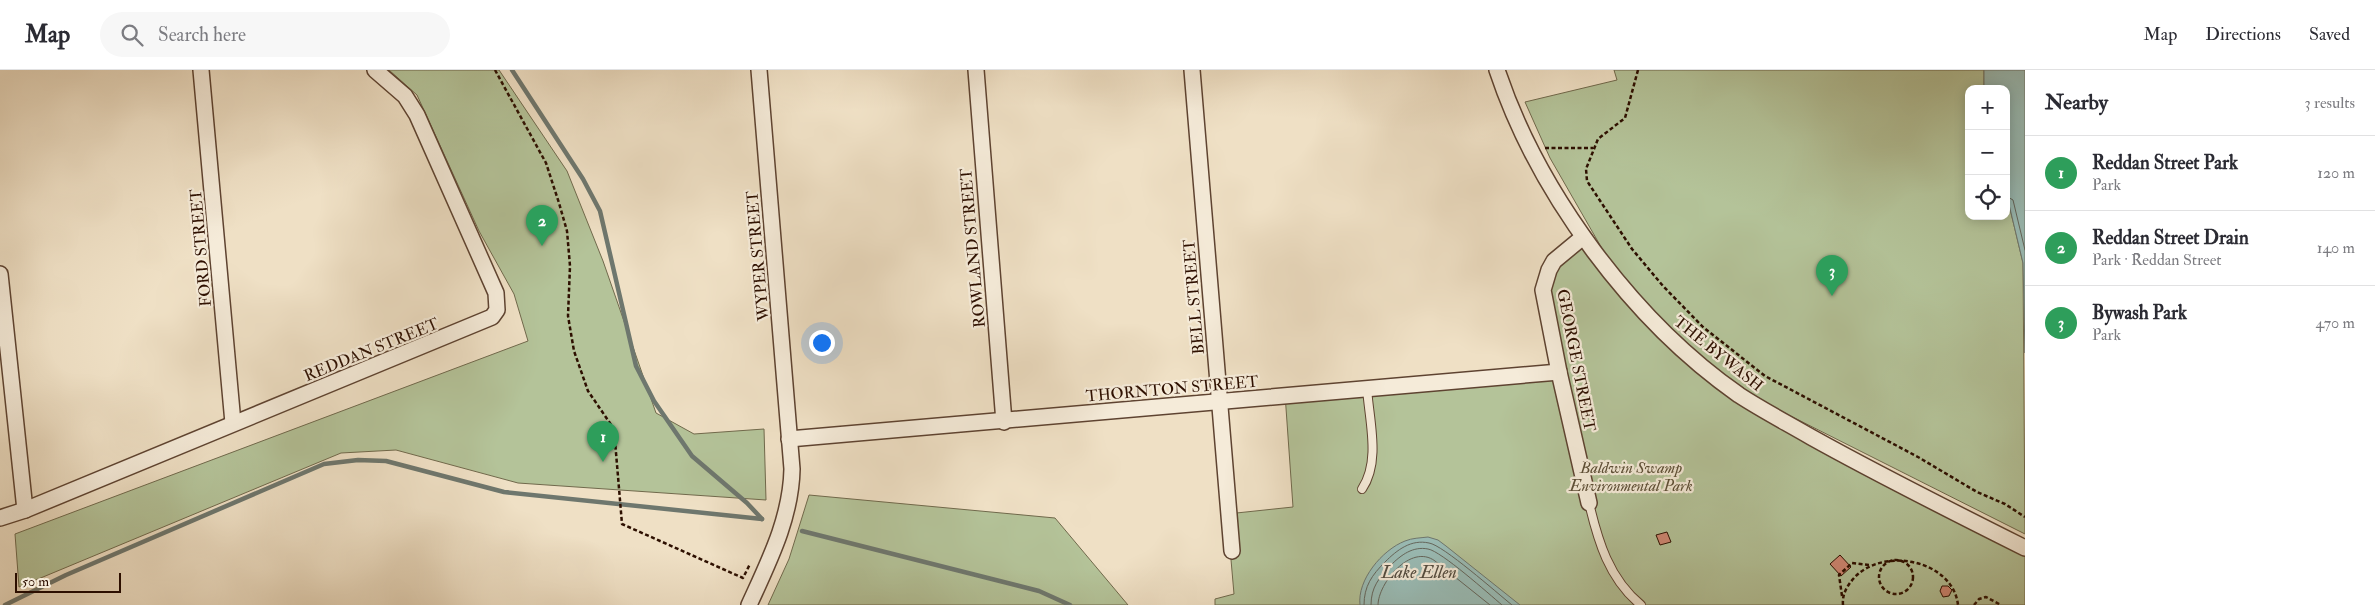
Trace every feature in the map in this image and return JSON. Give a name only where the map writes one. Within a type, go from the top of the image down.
[{"type":"street","name":"FORD STREET","points":[[201,70],[234,423]]},
{"type":"street","name":"REDDAN STREET","points":[[0,518],[25,510],[492,318],[497,310],[496,293],[417,115],[405,96],[375,70]]},
{"type":"street","name":"WYPER STREET","points":[[749,605],[782,529],[790,494],[792,468],[759,70]]},
{"type":"street","name":"ROWLAND STREET","points":[[976,70],[1004,422]]},
{"type":"street","name":"BELL STREET","points":[[1192,70],[1232,551]]},
{"type":"street","name":"THE BYWASH","points":[[1497,71],[1530,148],[1583,237],[1628,293],[1677,345],[1738,394],[1848,458],[2025,548]]},
{"type":"street","name":"GEORGE STREET","points":[[1583,237],[1554,261],[1545,280],[1545,303],[1589,503]]},
{"type":"street","points":[[0,274],[25,510]]},
{"type":"street","name":"THORNTON STREET","points":[[789,440],[1559,372]]},
{"type":"lane","points":[[1362,489],[1370,476],[1373,462],[1367,388]]},
{"type":"lane","points":[[1589,503],[1601,546],[1612,571],[1622,586],[1641,605]]},
{"type":"path","points":[[494,70],[546,162],[567,231],[570,266],[568,316],[574,351],[588,391],[614,429],[622,524],[743,578],[754,557]]},
{"type":"path","points":[[1638,70],[1625,118],[1598,139],[1593,148],[1586,169],[1587,182],[1632,249],[1663,286],[1703,327],[1766,376],[1918,457],[1978,492],[2005,504],[2025,518]]},
{"type":"path","points":[[1530,148],[1593,148]]},
{"type":"path","points":[[1897,559],[1908,564],[1914,578],[1912,584],[1905,592],[1894,594],[1885,590],[1881,585],[1880,573],[1886,563],[1897,559]]},
{"type":"path","points":[[1843,605],[1839,574],[1852,563],[1862,566],[1897,559],[1920,564],[1935,572],[1950,585],[1958,605]]},
{"type":"path","points":[[1843,598],[1850,582],[1870,565]]},
{"type":"path","points":[[1975,605],[1979,599],[1986,597],[2001,605]]},
{"type":"green space","points":[[389,70],[499,70],[567,171],[603,261],[656,413],[694,434],[764,429],[766,500],[518,483],[396,450],[341,453],[19,587],[15,534],[528,341],[514,294],[479,231],[417,95]]},
{"type":"green space","points":[[1614,70],[1984,70],[1984,85],[1965,85],[1965,220],[2010,220],[2010,209],[2023,263],[2025,534],[1745,393],[1669,328],[1608,259],[1550,158],[1525,102],[1617,80]]},
{"type":"green space","name":"Baldwin Swamp Environmental Park","points":[[1581,237],[1605,269],[1738,395],[2025,551],[2025,605],[1215,605],[1215,599],[1234,594],[1227,514],[1293,507],[1285,394],[1557,371],[1544,280]]},
{"type":"green space","points":[[809,495],[1055,518],[1128,605],[768,605],[789,559]]},
{"type":"water","points":[[1984,70],[2025,70],[2025,353],[2023,263],[2010,209],[2010,85],[1984,85]]},
{"type":"water","name":"Lake Ellen","points":[[1428,537],[1438,540],[1520,605],[1360,605],[1360,595],[1367,576],[1388,551],[1405,541]]},
{"type":"building","points":[[1667,532],[1671,542],[1660,545],[1656,535]]},
{"type":"building","points":[[1840,555],[1851,567],[1841,576],[1830,564]]},
{"type":"building","points":[[1942,586],[1948,586],[1952,590],[1949,596],[1943,597],[1940,591]]},
{"type":"waterway","points":[[512,70],[583,179],[600,211],[636,366],[654,401],[692,456],[747,503],[762,519]]},
{"type":"waterway","points":[[5,605],[66,575],[324,464],[358,460],[386,461],[504,492],[762,519]]},
{"type":"waterway","points":[[802,531],[1039,591],[1070,605]]},
{"type":"place","name":"Reddan Street Drain","points":[[542,246]]},
{"type":"place","name":"Bywash Park","points":[[1832,296]]},
{"type":"place","name":"Reddan Street Park","points":[[603,462]]}]
